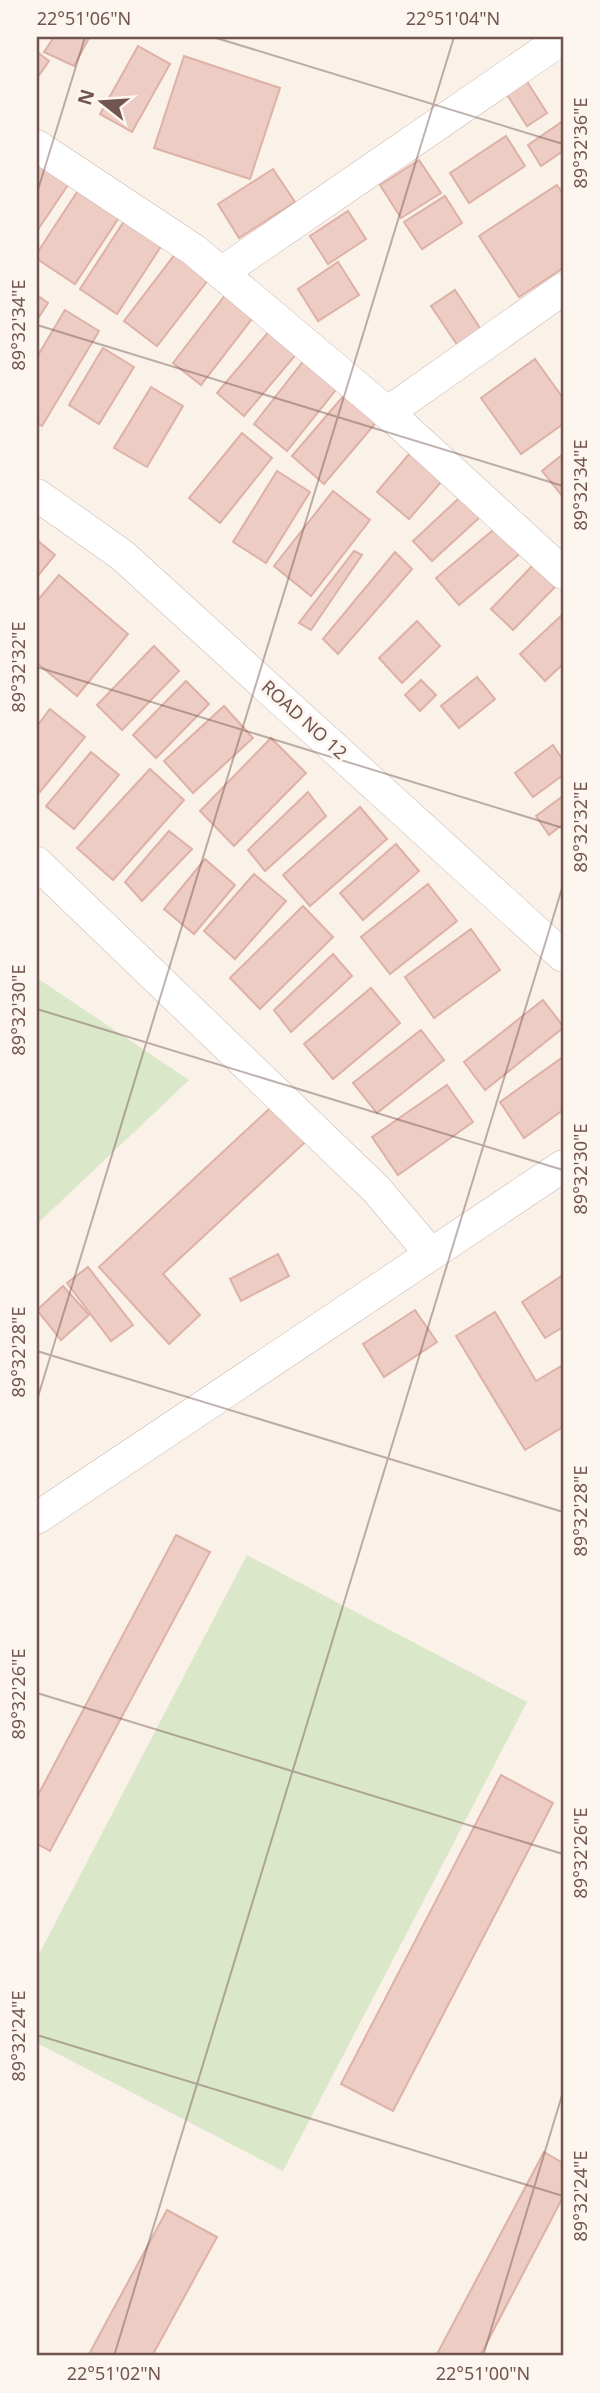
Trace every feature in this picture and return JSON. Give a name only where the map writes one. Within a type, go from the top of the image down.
[{"type":"street","points":[[221,273],[563,38]]},
{"type":"street","points":[[37,145],[194,250],[387,413],[563,573]]},
{"type":"street","points":[[387,413],[563,289]]},
{"type":"street","name":"ROAD NO 12","points":[[37,495],[122,555],[563,956]]},
{"type":"street","points":[[37,863],[376,1189],[431,1254]]},
{"type":"street","points":[[37,1518],[563,1166]]},
{"type":"green space","points":[[37,978],[189,1080],[37,1224]]},
{"type":"green space","points":[[247,1555],[527,1702],[283,2171],[37,2043],[37,1958]]},
{"type":"building","points":[[54,37],[89,38],[74,66],[44,52]]},
{"type":"building","points":[[138,46],[170,64],[132,132],[100,114]]},
{"type":"building","points":[[37,52],[49,61],[37,78]]},
{"type":"building","points":[[184,56],[280,88],[250,179],[154,148]]},
{"type":"building","points":[[519,69],[547,113],[527,126],[499,82]]},
{"type":"building","points":[[563,121],[563,151],[541,166],[528,145]]},
{"type":"building","points":[[506,136],[525,166],[469,203],[450,173]]},
{"type":"building","points":[[44,156],[74,176],[37,231],[37,167]]},
{"type":"building","points":[[419,160],[441,193],[401,218],[380,185]]},
{"type":"building","points":[[273,169],[295,202],[239,238],[218,204]]},
{"type":"building","points":[[87,177],[128,204],[75,284],[37,259],[37,253]]},
{"type":"building","points":[[557,185],[563,194],[563,268],[519,297],[479,236]]},
{"type":"building","points":[[445,196],[462,223],[422,249],[404,222]]},
{"type":"building","points":[[132,209],[169,234],[117,314],[80,289]]},
{"type":"building","points":[[348,211],[366,239],[328,264],[310,236]]},
{"type":"building","points":[[179,249],[212,275],[157,346],[124,321]]},
{"type":"building","points":[[338,262],[359,295],[318,321],[298,289]]},
{"type":"building","points":[[233,285],[261,307],[201,385],[173,363]]},
{"type":"building","points":[[455,290],[484,334],[460,349],[431,306]]},
{"type":"building","points":[[37,295],[48,303],[37,320]]},
{"type":"building","points":[[65,310],[99,331],[42,426],[37,423],[37,357]]},
{"type":"building","points":[[271,329],[298,352],[244,416],[217,393]]},
{"type":"building","points":[[103,348],[134,367],[99,424],[69,405]]},
{"type":"building","points":[[305,359],[339,386],[287,451],[254,424]]},
{"type":"building","points":[[535,359],[563,398],[563,424],[521,454],[481,398]]},
{"type":"building","points":[[358,379],[390,406],[324,484],[292,456]]},
{"type":"building","points":[[151,387],[183,406],[147,467],[114,448]]},
{"type":"building","points":[[242,433],[272,458],[220,523],[189,498]]},
{"type":"building","points":[[416,446],[448,474],[409,519],[377,492]]},
{"type":"building","points":[[563,454],[563,497],[542,471]]},
{"type":"building","points":[[277,471],[310,492],[266,563],[233,542]]},
{"type":"building","points":[[472,486],[491,507],[432,561],[413,541]]},
{"type":"building","points":[[333,491],[370,520],[311,596],[274,566]]},
{"type":"building","points":[[505,520],[528,547],[459,605],[436,578]]},
{"type":"building","points":[[37,540],[55,555],[37,577]]},
{"type":"building","points":[[354,551],[362,555],[311,630],[299,623]]},
{"type":"building","points":[[395,552],[412,569],[338,654],[323,639]]},
{"type":"building","points":[[533,565],[555,587],[513,630],[491,609]]},
{"type":"building","points":[[59,575],[128,634],[77,696],[37,663],[37,601]]},
{"type":"building","points":[[563,614],[563,664],[545,681],[520,654]]},
{"type":"building","points":[[417,621],[440,646],[402,683],[379,658]]},
{"type":"building","points":[[154,646],[179,671],[122,730],[97,705]]},
{"type":"building","points":[[477,677],[495,699],[459,728],[441,706]]},
{"type":"building","points":[[421,680],[436,695],[420,711],[405,695]]},
{"type":"building","points":[[186,681],[209,704],[156,758],[133,735]]},
{"type":"building","points":[[224,706],[253,738],[193,793],[164,761]]},
{"type":"building","points":[[50,709],[85,737],[40,792],[37,790],[37,726]]},
{"type":"building","points":[[271,738],[306,773],[234,846],[200,811]]},
{"type":"building","points":[[553,745],[563,760],[563,775],[533,797],[515,773]]},
{"type":"building","points":[[91,752],[119,775],[74,829],[46,806]]},
{"type":"building","points":[[150,769],[184,800],[113,880],[77,848]]},
{"type":"building","points":[[308,792],[326,816],[265,871],[248,850]]},
{"type":"building","points":[[563,796],[563,824],[549,835],[536,816]]},
{"type":"building","points":[[360,807],[387,839],[310,906],[283,875]]},
{"type":"building","points":[[169,831],[192,849],[142,901],[125,882]]},
{"type":"building","points":[[396,844],[419,871],[363,920],[340,893]]},
{"type":"building","points":[[205,859],[235,885],[194,934],[164,909]]},
{"type":"building","points":[[254,874],[286,901],[235,959],[204,931]]},
{"type":"building","points":[[428,884],[457,921],[390,974],[361,937]]},
{"type":"building","points":[[303,906],[333,937],[260,1009],[230,978]]},
{"type":"building","points":[[471,929],[500,970],[434,1018],[405,977]]},
{"type":"building","points":[[333,954],[352,976],[291,1032],[274,1010]]},
{"type":"building","points":[[371,988],[400,1023],[333,1079],[304,1044]]},
{"type":"building","points":[[543,1000],[563,1028],[485,1090],[464,1062]]},
{"type":"building","points":[[421,1030],[444,1060],[377,1113],[353,1083]]},
{"type":"building","points":[[563,1057],[563,1110],[524,1138],[500,1102]]},
{"type":"building","points":[[447,1085],[473,1122],[398,1175],[372,1137]]},
{"type":"building","points":[[282,1097],[315,1133],[163,1274],[200,1315],[169,1344],[99,1267]]},
{"type":"building","points":[[278,1254],[289,1276],[241,1301],[230,1279]]},
{"type":"building","points":[[88,1267],[133,1325],[111,1341],[67,1283]]},
{"type":"building","points":[[563,1275],[563,1327],[545,1338],[522,1302]]},
{"type":"building","points":[[63,1286],[89,1315],[61,1340],[37,1310]]},
{"type":"building","points":[[415,1310],[437,1342],[384,1377],[363,1344]]},
{"type":"building","points":[[495,1312],[536,1381],[563,1365],[563,1427],[525,1450],[456,1336]]},
{"type":"building","points":[[176,1535],[210,1552],[50,1851],[37,1844],[37,1797]]},
{"type":"building","points":[[501,1775],[553,1803],[393,2111],[341,2084]]},
{"type":"building","points":[[544,2152],[563,2163],[563,2197],[480,2356],[436,2356]]},
{"type":"building","points":[[167,2210],[217,2237],[152,2356],[88,2356]]}]
